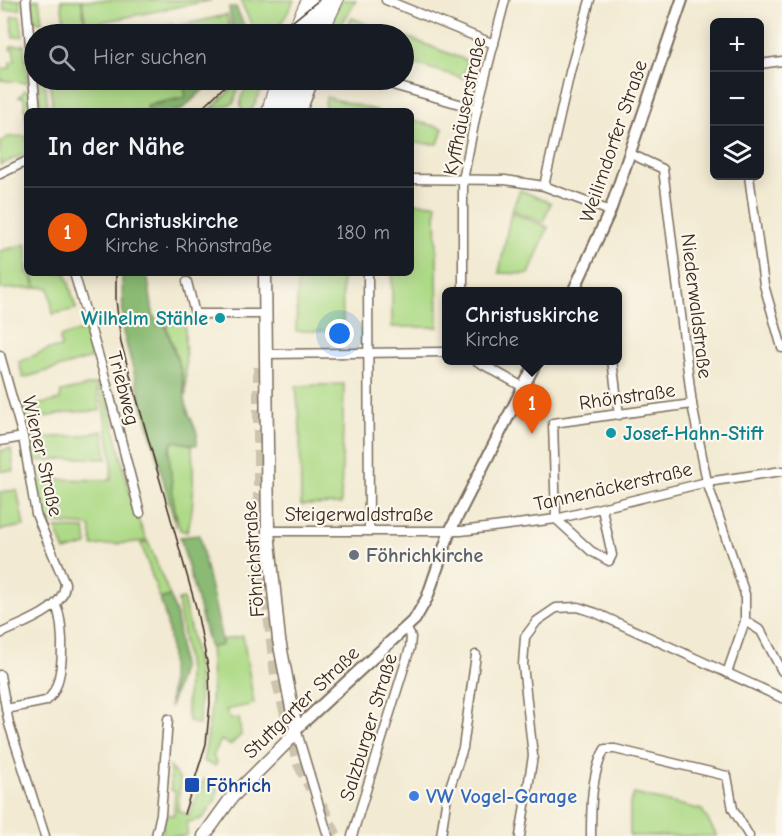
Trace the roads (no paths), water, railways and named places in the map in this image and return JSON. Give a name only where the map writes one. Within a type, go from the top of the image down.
[{"type":"main road","points":[[298,24],[309,0]]},
{"type":"main road","points":[[313,24],[324,0]]},
{"type":"main road","points":[[325,24],[336,0]]},
{"type":"main road","points":[[270,108],[275,90]]},
{"type":"main road","points":[[284,108],[289,90]]},
{"type":"main road","points":[[295,108],[300,90]]},
{"type":"main road","name":"Föhrichstraße","points":[[265,276],[268,531],[279,640],[296,729]]},
{"type":"main road","name":"Stuttgarter Straße","points":[[206,835],[232,797],[291,738],[296,729]]},
{"type":"street","points":[[26,0],[28,24]]},
{"type":"street","points":[[386,0],[494,44]]},
{"type":"street","name":"Kyffhäuserstraße","points":[[464,287],[464,180],[477,109],[505,0]]},
{"type":"street","points":[[544,186],[570,72],[590,0]]},
{"type":"street","name":"Weilimdorfer Straße","points":[[575,287],[610,210],[631,154],[682,0]]},
{"type":"street","points":[[764,63],[782,61]]},
{"type":"street","points":[[34,90],[36,108]]},
{"type":"street","points":[[303,108],[310,90]]},
{"type":"street","points":[[410,90],[477,109]]},
{"type":"street","name":"Niederwaldstraße","points":[[631,154],[663,169],[692,404],[707,482],[743,585],[745,621]]},
{"type":"street","points":[[0,174],[24,162]]},
{"type":"street","points":[[414,179],[505,180],[544,186],[610,210]]},
{"type":"street","points":[[750,180],[764,285],[782,348]]},
{"type":"street","name":"Triebweg","points":[[75,276],[104,374],[140,513]]},
{"type":"street","points":[[368,276],[369,529]]},
{"type":"street","points":[[187,282],[195,314],[265,314]]},
{"type":"street","points":[[265,354],[442,352]]},
{"type":"street","name":"Wiener Straße","points":[[0,355],[23,437],[36,514],[65,583],[64,593],[56,605]]},
{"type":"street","points":[[484,365],[523,387]]},
{"type":"street","points":[[407,628],[428,598],[450,531],[534,365]]},
{"type":"street","points":[[613,365],[620,415]]},
{"type":"street","name":"Rhönstraße","points":[[556,519],[553,423],[692,404]]},
{"type":"street","points":[[0,441],[23,437]]},
{"type":"street","name":"Tannenäckerstraße","points":[[450,531],[556,519],[707,482],[782,471]]},
{"type":"street","points":[[556,519],[591,551],[609,561],[612,555],[602,509]]},
{"type":"street","name":"Steigerwaldstraße","points":[[268,531],[369,529],[450,531]]},
{"type":"street","points":[[0,634],[56,605],[63,634],[60,670],[51,697],[46,701],[6,709]]},
{"type":"street","points":[[520,836],[533,756],[524,665],[525,637],[537,621],[556,608],[578,607],[782,698]]},
{"type":"street","points":[[727,673],[745,621],[761,632],[782,671]]},
{"type":"street","name":"Stuttgarter Straße","points":[[296,729],[407,628]]},
{"type":"street","name":"Salzburger Straße","points":[[352,836],[410,648],[411,638],[407,628]]},
{"type":"street","points":[[441,836],[447,796],[463,748],[476,655]]},
{"type":"street","points":[[0,675],[6,709],[45,836]]},
{"type":"street","points":[[156,836],[161,814],[168,719]]},
{"type":"street","name":"Föhrichstraße","points":[[296,729],[328,836]]},
{"type":"street","points":[[591,836],[593,794],[601,757],[605,749],[615,749],[727,776],[733,809],[749,836]]},
{"type":"tunnel","points":[[260,367],[260,531],[277,675],[299,762],[312,788]]},
{"type":"tunnel","points":[[320,805],[335,836]]},
{"type":"tram line","points":[[289,24],[319,0]]},
{"type":"tram line","points":[[202,108],[221,90]]},
{"type":"tram line","points":[[116,276],[121,343],[196,607],[209,672],[210,703],[206,744],[184,814]]},
{"type":"place","name":"Wilhelm Stähle","points":[[220,318]]},
{"type":"place","name":"Josef-Hahn-Stift","points":[[611,433]]},
{"type":"place","name":"Christuskirche","points":[[532,434]]},
{"type":"place","name":"Föhrichkirche","points":[[354,555]]},
{"type":"place","name":"Föhrich","points":[[192,785]]},
{"type":"place","name":"VW Vogel-Garage","points":[[414,796]]}]
